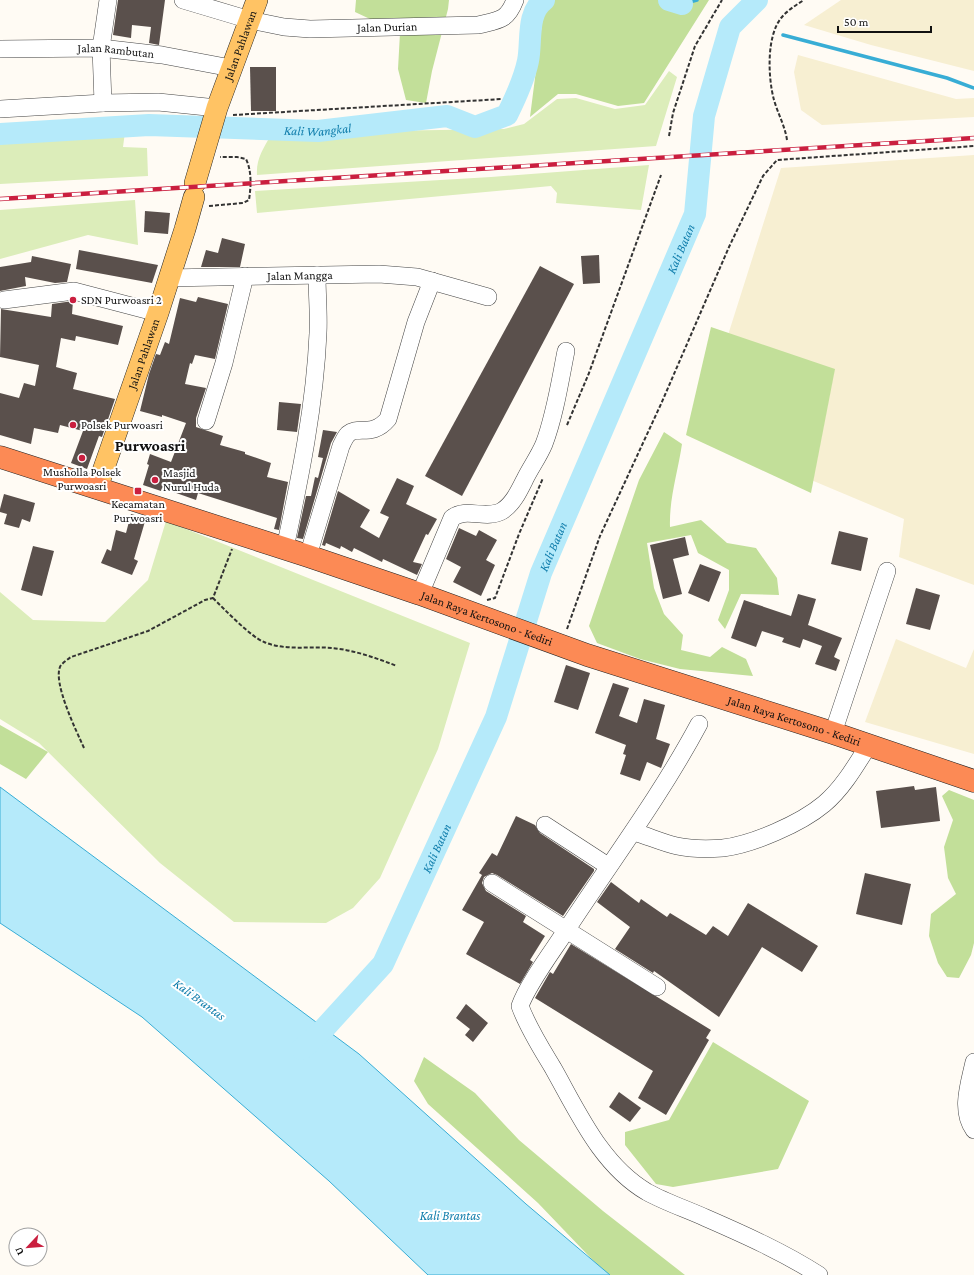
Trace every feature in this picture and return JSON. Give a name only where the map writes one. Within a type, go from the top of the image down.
[{"type":"highway","name":"Jalan Raya Kertosono - Kediri","points":[[0,457],[285,548],[483,617],[561,639],[715,696],[833,733],[974,781]]},
{"type":"main road","name":"Jalan Pahlawan","points":[[97,488],[158,313],[216,113],[231,68],[257,0]]},
{"type":"street","points":[[103,103],[101,48],[108,0]]},
{"type":"street","name":"Jalan Durian","points":[[184,0],[250,20],[284,27],[310,29],[478,25],[502,19],[508,14],[515,0]]},
{"type":"street","name":"Jalan Rambutan","points":[[0,49],[101,48],[162,55],[231,68]]},
{"type":"street","points":[[0,109],[103,103],[158,102],[216,113]]},
{"type":"street","name":"Jalan Mangga","points":[[168,278],[379,274],[417,277],[488,297]]},
{"type":"street","points":[[285,548],[295,503],[315,375],[318,333],[317,275]]},
{"type":"street","points":[[206,421],[224,363],[245,276]]},
{"type":"street","points":[[308,556],[341,446],[346,437],[350,433],[374,430],[381,427],[388,418],[416,322],[432,281]]},
{"type":"street","points":[[4,300],[74,291],[158,313]]},
{"type":"street","points":[[420,594],[452,518],[456,514],[464,513],[485,515],[500,512],[517,496],[544,444],[566,351]]},
{"type":"street","points":[[833,733],[887,571]]},
{"type":"street","points":[[699,724],[634,832],[608,866],[525,994],[520,1006],[533,1034],[592,1137],[619,1170],[648,1192],[752,1238],[795,1260],[819,1275]]},
{"type":"street","points":[[634,832],[676,846],[693,848],[722,848],[755,839],[804,817],[823,805],[849,777],[868,746]]},
{"type":"street","points":[[545,825],[608,866]]},
{"type":"street","points":[[492,883],[657,987]]},
{"type":"street","points":[[974,1062],[965,1109],[967,1121],[974,1130]]},
{"type":"path","points":[[669,136],[673,113],[695,46],[722,0]]},
{"type":"path","points":[[787,140],[785,126],[779,116],[774,98],[770,75],[770,43],[772,33],[781,17],[804,0]]},
{"type":"path","points":[[216,113],[228,115],[502,99]]},
{"type":"path","points":[[561,639],[600,536],[661,404],[729,247],[763,176],[777,160],[974,146]]},
{"type":"path","points":[[193,196],[201,206],[243,203],[250,200],[250,167],[246,159],[204,152]]},
{"type":"path","points":[[213,598],[238,533]]},
{"type":"path","points":[[213,598],[231,616],[264,642],[293,647],[332,648],[356,652],[397,666]]},
{"type":"path","points":[[84,748],[72,720],[58,680],[61,666],[71,657],[148,630],[205,600],[213,598]]},
{"type":"shaded area","points":[[841,0],[974,0],[974,71],[871,45],[804,25]]},
{"type":"shaded area","points":[[798,55],[956,99],[974,98],[974,117],[822,125],[801,110],[794,72]]},
{"type":"shaded area","points":[[974,155],[974,585],[899,557],[904,519],[804,477],[728,335],[781,168]]},
{"type":"shaded area","points":[[896,639],[966,668],[974,649],[974,754],[865,722]]},
{"type":"green space","points":[[356,0],[449,0],[426,103],[406,100],[398,69],[400,33],[355,12]]},
{"type":"green space","points":[[545,0],[709,0],[644,103],[618,106],[576,94],[558,94],[530,117]]},
{"type":"green space","points":[[669,71],[677,77],[656,146],[257,175],[259,159],[271,135],[377,131],[504,129],[524,124],[557,99],[576,98],[615,109],[645,105]]},
{"type":"green space","points":[[125,132],[123,147],[147,148],[148,176],[0,184],[0,143]]},
{"type":"green space","points":[[649,165],[641,210],[556,203],[557,193],[551,186],[257,213],[255,191],[491,177]]},
{"type":"green space","points":[[135,200],[138,245],[88,235],[0,259],[0,210]]},
{"type":"green space","points":[[711,327],[835,369],[811,493],[686,435]]},
{"type":"green space","points":[[664,432],[682,444],[672,495],[670,527],[701,520],[727,543],[756,548],[777,578],[779,595],[741,594],[725,629],[718,620],[729,590],[729,570],[698,553],[691,535],[647,543],[654,588],[664,614],[683,635],[681,650],[710,657],[722,647],[746,659],[753,676],[680,669],[640,659],[597,643],[589,626],[639,480]]},
{"type":"green space","points":[[166,521],[470,643],[438,749],[380,878],[353,908],[326,923],[234,922],[160,863],[39,743],[0,719],[0,592],[33,620],[105,622],[148,580]]},
{"type":"green space","points":[[0,725],[48,752],[26,779],[0,764]]},
{"type":"green space","points":[[949,790],[974,800],[974,943],[971,955],[959,978],[947,977],[938,963],[929,936],[931,914],[956,894],[948,878],[944,847],[953,820],[942,796]]},
{"type":"green space","points":[[713,1042],[809,1101],[778,1169],[673,1187],[656,1184],[625,1145],[625,1132],[669,1120]]},
{"type":"green space","points":[[424,1057],[475,1093],[519,1140],[603,1211],[685,1275],[607,1275],[538,1203],[428,1104],[414,1081]]},
{"type":"water","name":"Kali Brantas","points":[[0,787],[359,1054],[526,1204],[610,1275],[428,1275],[329,1181],[142,1017],[0,923]]},
{"type":"building","points":[[118,0],[165,0],[159,45],[149,43],[151,27],[132,25],[131,38],[113,35]]},
{"type":"building","points":[[250,67],[276,67],[276,111],[251,111]]},
{"type":"building","points":[[145,211],[170,213],[168,234],[144,232]]},
{"type":"building","points":[[222,238],[245,244],[240,267],[201,267],[206,250],[218,253]]},
{"type":"building","points":[[79,250],[158,265],[152,283],[76,269]]},
{"type":"building","points":[[599,255],[600,283],[583,284],[581,256]]},
{"type":"building","points":[[32,256],[71,264],[67,282],[55,283],[25,277],[26,286],[0,291],[0,267],[31,262]]},
{"type":"building","points":[[540,266],[574,284],[462,496],[425,476]]},
{"type":"building","points":[[198,297],[228,304],[215,359],[195,355],[192,364],[190,363],[185,384],[206,388],[196,418],[196,427],[223,436],[220,445],[245,452],[245,454],[271,463],[267,477],[288,482],[279,530],[274,529],[277,518],[198,493],[196,500],[162,488],[161,491],[143,485],[149,465],[147,464],[150,454],[171,462],[186,423],[162,415],[162,417],[140,411],[149,374],[156,354],[160,355],[165,342],[169,344],[180,298],[196,302]]},
{"type":"building","points":[[73,301],[72,314],[123,326],[118,345],[76,336],[75,341],[61,338],[56,367],[77,373],[73,389],[115,399],[102,437],[99,436],[87,469],[71,463],[83,431],[60,425],[58,433],[34,428],[31,444],[0,435],[0,393],[19,398],[24,383],[35,386],[39,365],[0,357],[1,309],[51,317],[52,304]]},
{"type":"building","points":[[279,402],[301,404],[297,432],[277,430]]},
{"type":"building","points":[[323,430],[337,432],[331,443],[303,539],[297,538],[306,496],[311,496],[315,477],[318,478],[323,458],[318,457]]},
{"type":"building","points":[[397,478],[414,486],[406,504],[437,519],[428,535],[426,534],[413,562],[422,564],[417,575],[383,559],[382,562],[354,548],[352,552],[341,546],[340,549],[326,543],[325,546],[322,545],[338,491],[370,510],[360,527],[379,538],[389,517],[380,513]]},
{"type":"building","points":[[4,494],[35,503],[30,522],[22,519],[19,528],[4,524],[7,514],[0,512],[0,509]]},
{"type":"building","points":[[131,514],[146,518],[134,559],[138,561],[132,575],[101,563],[107,549],[111,551],[116,530],[126,533]]},
{"type":"building","points":[[459,528],[476,536],[479,530],[497,540],[486,560],[495,565],[481,596],[453,582],[461,567],[446,559]]},
{"type":"building","points":[[839,531],[868,538],[861,571],[831,564]]},
{"type":"building","points":[[685,537],[689,555],[673,559],[682,594],[663,599],[650,545]]},
{"type":"building","points":[[33,546],[54,551],[42,596],[21,590]]},
{"type":"building","points":[[700,564],[721,572],[709,602],[688,593]]},
{"type":"building","points":[[916,588],[940,595],[930,630],[906,624]]},
{"type":"building","points":[[798,594],[816,599],[808,625],[842,638],[834,657],[840,660],[836,671],[815,664],[822,646],[803,639],[800,648],[782,642],[784,638],[762,631],[756,647],[731,638],[744,600],[791,616]]},
{"type":"building","points":[[566,665],[590,673],[578,710],[554,702]]},
{"type":"building","points":[[613,683],[629,688],[619,716],[637,723],[644,699],[665,705],[656,739],[670,744],[661,768],[647,762],[640,781],[620,774],[626,755],[623,754],[626,745],[595,733]]},
{"type":"building","points":[[914,786],[915,790],[936,787],[940,821],[881,828],[876,791]]},
{"type":"building","points":[[516,816],[535,825],[540,833],[594,869],[563,916],[497,875],[492,873],[484,877],[482,883],[486,891],[526,916],[523,922],[545,936],[530,960],[533,962],[520,984],[466,954],[484,922],[462,910],[482,875],[479,873],[492,853],[497,856]]},
{"type":"building","points":[[865,873],[911,884],[902,925],[856,914]]},
{"type":"building","points":[[611,882],[639,903],[641,899],[667,917],[670,913],[706,935],[713,926],[728,936],[748,903],[818,946],[802,972],[762,947],[719,1017],[654,971],[653,973],[615,949],[630,927],[597,902]]},
{"type":"building","points":[[571,944],[711,1030],[706,1038],[709,1040],[666,1115],[638,1098],[653,1071],[535,998],[550,972],[553,974]]},
{"type":"building","points":[[466,1004],[488,1023],[473,1042],[465,1035],[470,1029],[456,1018]]},
{"type":"building","points":[[619,1092],[641,1108],[630,1122],[609,1107]]},
{"type":"waterway","name":"Kali Wangkal","points":[[0,134],[149,125],[318,131],[447,116],[475,127],[507,115],[519,88],[528,61],[534,12],[544,0]]},
{"type":"waterway","name":"Kali Wangkal","points":[[669,0],[682,4]]},
{"type":"waterway","points":[[682,4],[697,0]]},
{"type":"waterway","name":"Kali Batan","points":[[302,1049],[320,1033],[383,964],[496,717],[541,573],[695,214],[704,116],[730,27],[757,0]]},
{"type":"waterway","points":[[783,35],[947,78],[974,88]]},
{"type":"railway","points":[[0,199],[974,138]]},
{"type":"place","name":"SDN Purwoasri 2","points":[[73,300]]},
{"type":"place","name":"Polsek Purwoasri","points":[[73,425]]},
{"type":"place","name":"Musholla Polsek Purwoasri","points":[[82,458]]},
{"type":"place","name":"Masjid Nurul Huda","points":[[155,480]]},
{"type":"place","name":"Kecamatan Purwoasri","points":[[138,491]]},
{"type":"district","name":"Purwoasri","points":[[150,445]]}]
